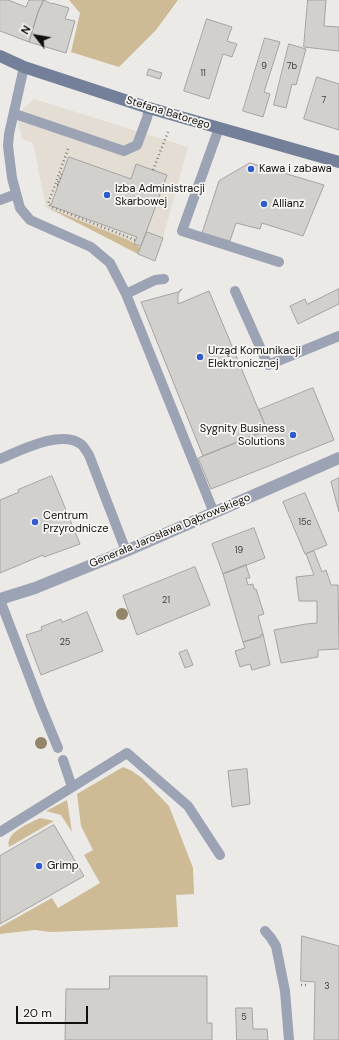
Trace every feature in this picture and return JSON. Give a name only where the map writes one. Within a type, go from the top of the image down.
[{"type":"street","name":"Stefana Batorego","points":[[0,56],[24,67],[149,108],[339,162]]},
{"type":"street","name":"Generała Jarosława Dąbrowskiego","points":[[0,600],[35,588],[126,551],[339,458]]},
{"type":"lane","points":[[24,67],[8,134],[12,178],[20,208],[30,220],[91,247],[110,262],[126,294],[214,513]]},
{"type":"lane","points":[[14,113],[124,151],[137,145],[149,108]]},
{"type":"lane","points":[[219,128],[182,231],[279,262]]},
{"type":"lane","points":[[0,200],[16,194]]},
{"type":"lane","points":[[126,294],[155,280],[164,279]]},
{"type":"lane","points":[[235,292],[268,365],[339,336]]},
{"type":"lane","points":[[0,459],[40,442],[54,439],[68,439],[81,444],[89,455],[126,551]]},
{"type":"lane","points":[[0,600],[58,748]]},
{"type":"lane","points":[[0,832],[127,752],[188,806],[220,855]]},
{"type":"lane","points":[[63,760],[72,787]]},
{"type":"lane","points":[[265,931],[272,938],[276,946],[285,991],[289,1040]]},
{"type":"path","points":[[153,170],[168,132]]},
{"type":"path","points":[[74,134],[48,204],[52,208],[135,240]]},
{"type":"path","points":[[58,185],[62,173],[60,172]]},
{"type":"shaded area","points":[[69,0],[178,0],[156,30],[119,67],[71,52],[80,13]]},
{"type":"shaded area","points":[[34,99],[188,147],[163,238],[155,261],[46,208],[33,143],[22,139],[18,121],[23,109]]},
{"type":"shaded area","points":[[49,208],[128,240],[141,248],[138,254]]},
{"type":"shaded area","points":[[123,767],[142,778],[169,806],[193,868],[194,894],[176,895],[178,927],[50,932],[35,930],[0,934],[0,927],[52,898],[58,908],[100,883],[84,855],[93,850],[81,826],[77,794]]},
{"type":"shaded area","points":[[67,800],[72,832],[61,815],[46,811]]},
{"type":"shaded area","points":[[40,818],[54,821],[9,847],[9,842],[14,833]]},
{"type":"building","points":[[0,0],[8,0],[26,7],[29,0],[44,0],[38,12],[29,42],[0,31]]},
{"type":"building","points":[[44,0],[52,4],[69,8],[65,19],[75,21],[66,53],[29,42],[38,12]]},
{"type":"building","points":[[308,0],[326,0],[324,26],[339,27],[339,51],[304,47]]},
{"type":"building","points":[[207,19],[232,27],[227,41],[237,44],[232,57],[223,54],[209,99],[184,91]]},
{"type":"building","points":[[265,38],[280,42],[264,92],[270,94],[263,117],[243,111]]},
{"type":"building","points":[[289,44],[306,49],[296,85],[292,84],[286,108],[274,105]]},
{"type":"building","points":[[149,69],[162,73],[160,79],[147,75]]},
{"type":"building","points":[[317,77],[339,84],[339,130],[304,119]]},
{"type":"building","name":"Izba Administracji Skarbowej","points":[[69,157],[131,179],[136,164],[167,175],[141,246],[134,244],[137,237],[51,206]]},
{"type":"building","name":"Allianz","points":[[250,163],[324,185],[303,236],[262,223],[260,229],[236,223],[230,241],[202,233],[219,181]]},
{"type":"building","points":[[147,232],[163,238],[155,261],[138,254]]},
{"type":"building","name":"Urząd Komunikacji Elektronicznej","points":[[182,289],[178,294],[178,304],[209,291],[267,430],[203,456],[141,302],[178,292]]},
{"type":"building","points":[[339,289],[339,304],[298,324],[290,306],[305,299],[307,304]]},
{"type":"building","name":"Sygnity Business Solutions","points":[[313,388],[334,440],[211,489],[198,458],[267,430],[259,410]]},
{"type":"building","name":"Centrum Przyrodnicze","points":[[52,476],[80,544],[44,557],[43,555],[0,573],[0,500],[19,492],[18,490]]},
{"type":"building","points":[[339,478],[339,512],[331,482]]},
{"type":"building","points":[[305,493],[327,545],[305,554],[283,502]]},
{"type":"building","points":[[254,528],[265,558],[223,574],[212,544]]},
{"type":"building","points":[[314,551],[322,572],[326,570],[331,585],[338,585],[339,649],[318,650],[318,657],[281,663],[274,630],[317,623],[317,601],[299,601],[296,577],[314,575],[306,554]]},
{"type":"building","points":[[246,565],[250,578],[246,578],[248,585],[253,584],[254,589],[256,589],[264,614],[258,616],[263,634],[260,637],[243,642],[223,574]]},
{"type":"building","points":[[195,567],[210,605],[137,635],[123,596]]},
{"type":"building","points":[[87,612],[103,651],[41,675],[26,635],[42,630],[41,627],[61,619],[62,622]]},
{"type":"building","points":[[262,634],[270,665],[252,670],[250,664],[240,667],[235,651],[245,648],[243,642],[260,637]]},
{"type":"building","points":[[187,650],[193,665],[185,668],[179,653]]},
{"type":"building","points":[[247,769],[250,804],[232,807],[228,771]]},
{"type":"building","name":"Grimp","points":[[54,825],[84,876],[0,924],[0,856]]},
{"type":"building","points":[[302,936],[339,946],[339,1040],[314,1040],[315,982],[301,981]]},
{"type":"building","points":[[110,976],[207,976],[207,1023],[212,1023],[212,1040],[65,1040],[66,989],[109,989]]},
{"type":"building","points":[[236,1008],[252,1008],[253,1029],[267,1029],[268,1040],[237,1040]]},
{"type":"place","name":"Kawa i zabawa","points":[[251,169]]},
{"type":"place","name":"Izba Administracji Skarbowej","points":[[107,195]]},
{"type":"place","name":"Allianz","points":[[264,204]]},
{"type":"place","name":"Urząd Komunikacji Elektronicznej","points":[[200,357]]},
{"type":"place","name":"Sygnity Business Solutions","points":[[293,435]]},
{"type":"place","name":"Centrum Przyrodnicze","points":[[35,522]]},
{"type":"place","name":"Grimp","points":[[39,866]]}]
